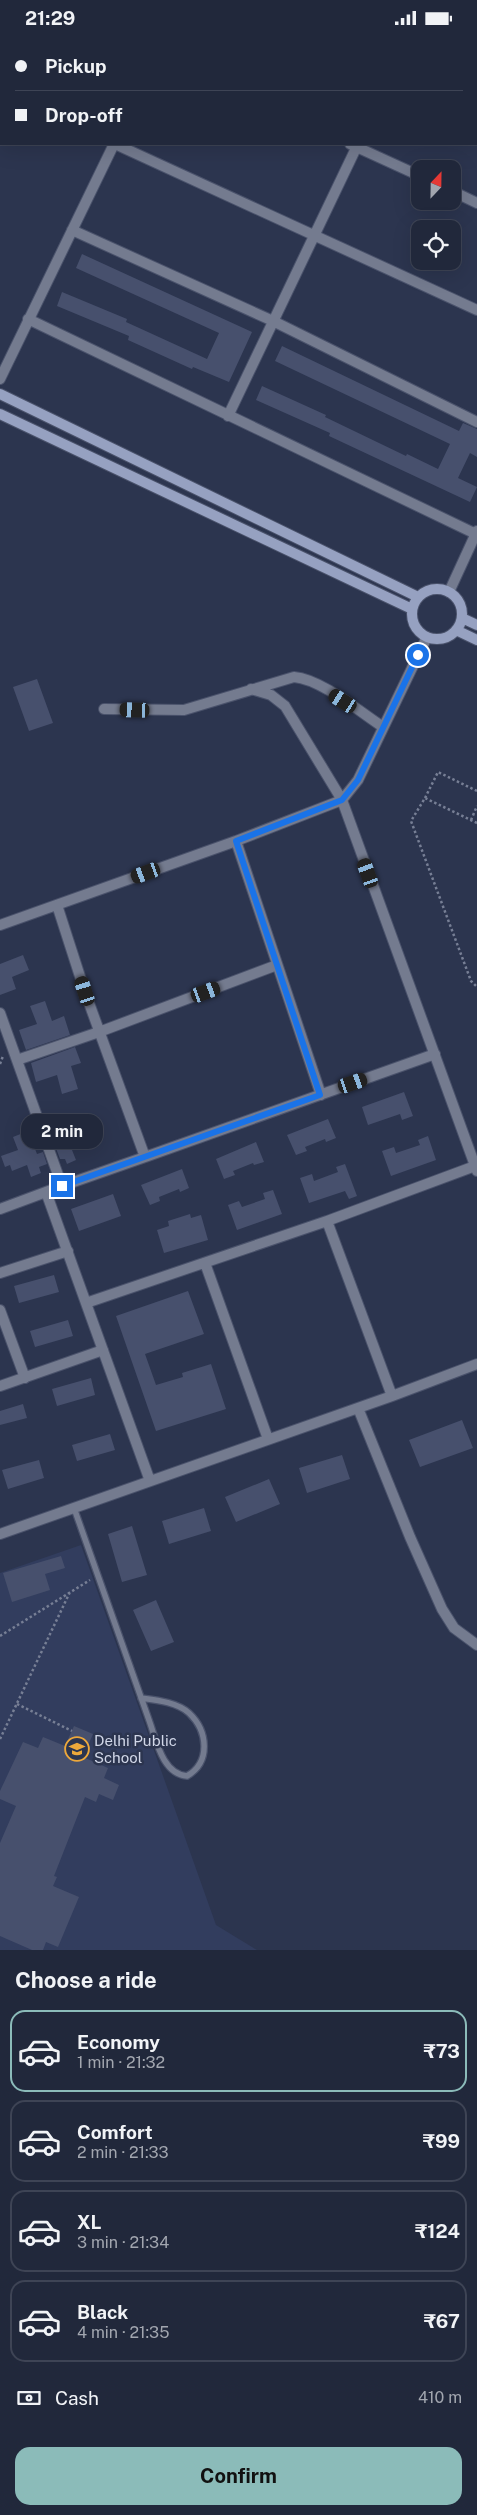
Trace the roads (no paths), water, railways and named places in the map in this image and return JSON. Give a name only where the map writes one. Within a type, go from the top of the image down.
[{"type":"main road","points":[[0,394],[418,597]]},
{"type":"main road","points":[[0,414],[412,609]]},
{"type":"main road","points":[[436,589],[449,592],[460,603],[462,618],[452,635],[439,639],[426,637],[415,625],[412,609],[418,597],[436,589]]},
{"type":"main road","points":[[462,618],[477,625]]},
{"type":"main road","points":[[456,630],[477,640]]},
{"type":"street","points":[[0,379],[114,145]]},
{"type":"street","points":[[117,145],[477,311]]},
{"type":"street","points":[[228,416],[314,237],[355,145],[411,172]]},
{"type":"street","points":[[461,195],[477,203]]},
{"type":"street","points":[[72,230],[274,321],[477,422]]},
{"type":"street","points":[[28,319],[476,533],[449,592]]},
{"type":"street","points":[[0,925],[236,841],[342,800],[358,780],[426,637]]},
{"type":"street","points":[[104,709],[184,710],[282,679],[303,677],[383,727]]},
{"type":"street","points":[[86,1303],[476,1168],[342,800],[285,706],[271,695],[252,689]]},
{"type":"street","points":[[236,841],[320,1095]]},
{"type":"street","points":[[57,905],[145,1157]]},
{"type":"street","points":[[17,1060],[100,1032],[277,965]]},
{"type":"street","points":[[0,1015],[62,1186]]},
{"type":"street","points":[[0,1209],[435,1054]]},
{"type":"street","points":[[46,1192],[150,1481]]},
{"type":"street","points":[[327,1221],[392,1396]]},
{"type":"street","points":[[0,1273],[68,1251]]},
{"type":"street","points":[[206,1263],[268,1439]]},
{"type":"street","points":[[0,1310],[25,1378]]},
{"type":"street","points":[[0,1386],[103,1350]]},
{"type":"street","points":[[0,1534],[392,1396],[477,1364]]},
{"type":"street","points":[[358,1407],[410,1537],[442,1609],[454,1628],[477,1645]]},
{"type":"lane","points":[[74,1508],[98,1575],[141,1698],[160,1751],[168,1766],[180,1775],[187,1775],[196,1771],[205,1755],[205,1741],[200,1729],[188,1713],[161,1701],[141,1698]]},
{"type":"place","name":"Delhi Public School","points":[[77,1749]]}]
